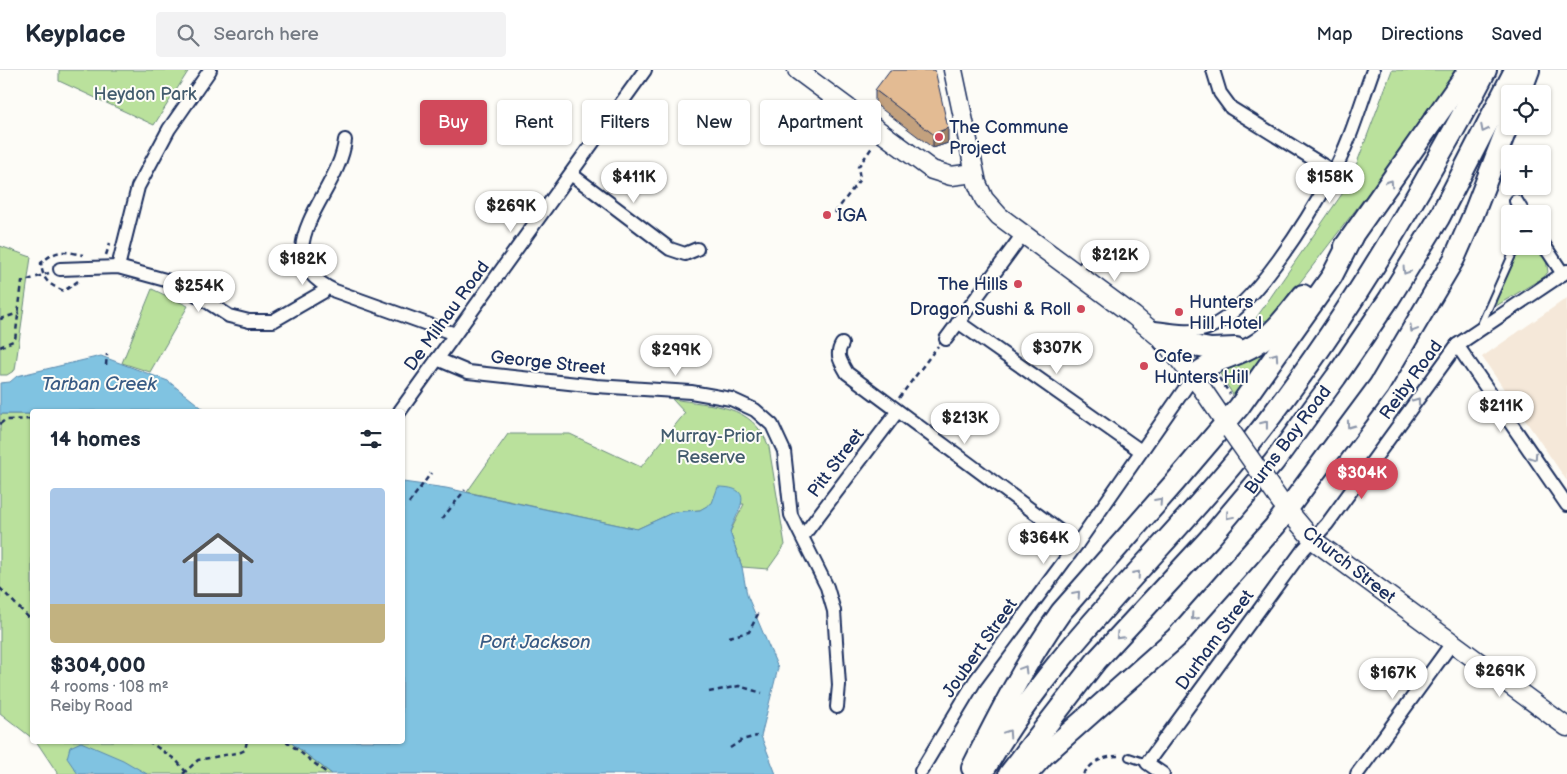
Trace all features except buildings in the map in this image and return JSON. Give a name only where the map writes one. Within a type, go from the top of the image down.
[{"type":"main road","points":[[1193,377],[1207,365],[1253,346],[1275,328],[1352,237],[1469,70]]},
{"type":"main road","name":"Burns Bay Road","points":[[982,774],[1033,696],[1082,637],[1237,460],[1287,397],[1381,256],[1470,102],[1486,70]]},
{"type":"main road","name":"Burns Bay Road","points":[[1009,774],[1097,660],[1209,539],[1274,462],[1336,377],[1389,299],[1439,218],[1514,70]]},
{"type":"main road","points":[[1523,85],[1529,70]]},
{"type":"main road","points":[[1027,774],[1044,755],[1176,638],[1282,504],[1379,386],[1438,288],[1472,218],[1504,135]]},
{"type":"main road","points":[[969,774],[1011,692],[1061,612],[1228,427],[1332,276],[1352,237]]},
{"type":"main road","points":[[1164,341],[1211,349],[1253,346]]},
{"type":"street","points":[[118,267],[138,188],[169,129],[210,70]]},
{"type":"street","name":"De Milhau Road","points":[[401,409],[645,70]]},
{"type":"street","points":[[798,70],[932,170],[951,176],[974,173]]},
{"type":"street","name":"Church Street","points":[[954,70],[974,173],[981,193],[989,206],[1023,234],[1141,321],[1164,341],[1193,377],[1282,504],[1312,540],[1567,727]]},
{"type":"street","points":[[1213,70],[1220,93],[1231,108],[1334,172]]},
{"type":"street","points":[[1141,321],[1196,331],[1223,321],[1237,309],[1280,257],[1334,172],[1373,70]]},
{"type":"street","points":[[344,140],[342,157],[303,235],[301,246],[304,263],[325,289],[455,334]]},
{"type":"street","points":[[571,174],[670,249],[684,254],[698,249]]},
{"type":"street","points":[[1516,201],[1518,205]]},
{"type":"street","points":[[946,339],[1023,234]]},
{"type":"street","points":[[1551,254],[1565,273]]},
{"type":"street","points":[[60,269],[118,267],[180,284],[229,316],[249,321],[273,321],[325,289]]},
{"type":"street","name":"Reiby Road","points":[[1312,540],[1327,524],[1457,345],[1565,273]]},
{"type":"street","points":[[958,322],[1141,451]]},
{"type":"street","points":[[842,344],[838,350],[838,357],[847,373],[1077,544]]},
{"type":"street","points":[[1457,345],[1567,505]]},
{"type":"street","name":"George Street","points":[[437,359],[468,372],[596,386],[691,392],[731,400],[755,410],[772,425],[784,451],[792,515],[827,587],[834,611],[839,685],[837,707]]},
{"type":"street","name":"Joubert Street","points":[[921,770],[974,681],[1077,544],[1193,377]]},
{"type":"street","name":"Pitt Street","points":[[803,536],[897,412]]},
{"type":"street","name":"Durham Street","points":[[1148,763],[1312,540]]},
{"type":"street","points":[[1357,774],[1452,643]]},
{"type":"street","points":[[1148,763],[1162,774]]},
{"type":"lane","points":[[1077,274],[1091,254]]},
{"type":"lane","points":[[1480,328],[1512,255]]},
{"type":"lane","points":[[1129,756],[1148,763]]},
{"type":"path","points":[[835,213],[860,179],[858,166],[873,146]]},
{"type":"path","points":[[0,347],[15,340],[22,282],[60,269]]},
{"type":"path","points":[[0,319],[19,313]]},
{"type":"path","points":[[900,397],[946,339]]},
{"type":"path","points":[[106,365],[107,354]]},
{"type":"path","points":[[1217,372],[1231,396]]},
{"type":"path","points":[[0,424],[5,420],[30,419]]},
{"type":"path","points":[[409,503],[431,473]]},
{"type":"path","points":[[442,519],[465,490]]},
{"type":"path","points":[[0,588],[30,619]]},
{"type":"path","points":[[729,636],[749,632],[759,612]]},
{"type":"path","points":[[709,692],[739,686],[762,693]]},
{"type":"path","points":[[730,748],[742,740],[757,736]]},
{"type":"path","points":[[152,744],[176,760],[185,773],[198,760],[241,752],[245,750],[246,744]]},
{"type":"path","points":[[290,744],[328,774]]},
{"type":"path","points":[[1083,774],[1092,763],[1107,756],[1129,756]]},
{"type":"shaded area","points":[[1567,298],[1567,481],[1482,357]]},
{"type":"green space","name":"Heydon Park","points":[[59,70],[189,70],[154,125],[59,81]]},
{"type":"green space","points":[[1392,70],[1457,70],[1399,153],[1272,319],[1252,324],[1349,184]]},
{"type":"green space","points":[[0,246],[31,257],[15,370],[7,375],[0,375]]},
{"type":"green space","points":[[1540,255],[1546,259],[1548,272],[1544,277],[1496,306],[1496,300],[1508,268],[1518,256]]},
{"type":"green space","points":[[152,289],[188,306],[150,372],[122,363]]},
{"type":"green space","points":[[1263,350],[1270,355],[1235,398],[1219,372]]},
{"type":"green space","name":"Murray-Prior Reserve","points":[[672,399],[730,409],[742,414],[762,433],[769,447],[785,545],[768,569],[742,567],[730,532],[744,504],[712,504],[700,510],[674,512],[637,529],[467,492],[508,434],[570,434],[641,467],[685,413]]},
{"type":"green space","points":[[0,414],[30,414],[30,736],[0,713]]},
{"type":"green space","points":[[38,744],[293,744],[332,774],[58,774]]},
{"type":"water","name":"Tarban Creek","points":[[101,356],[168,381],[203,409],[30,409],[30,414],[0,414],[0,383],[10,382],[17,376]]},
{"type":"water","name":"Port Jackson","points":[[405,482],[446,488],[637,529],[674,512],[700,510],[712,503],[718,487],[731,488],[738,491],[742,502],[730,532],[742,567],[747,595],[778,668],[761,736],[776,774],[332,774],[293,744],[405,744]]},
{"type":"water","points":[[77,744],[86,744],[123,760],[147,774],[78,774],[67,758],[70,747]]},
{"type":"place","name":"The Commune Project","points":[[939,137]]},
{"type":"place","name":"IGA","points":[[827,215]]},
{"type":"place","name":"The Hills","points":[[1018,284]]},
{"type":"place","name":"Dragon Sushi & Roll","points":[[1081,309]]},
{"type":"place","name":"Hunters Hill Hotel","points":[[1179,312]]},
{"type":"place","name":"Cafe Hunters Hill","points":[[1144,366]]}]
